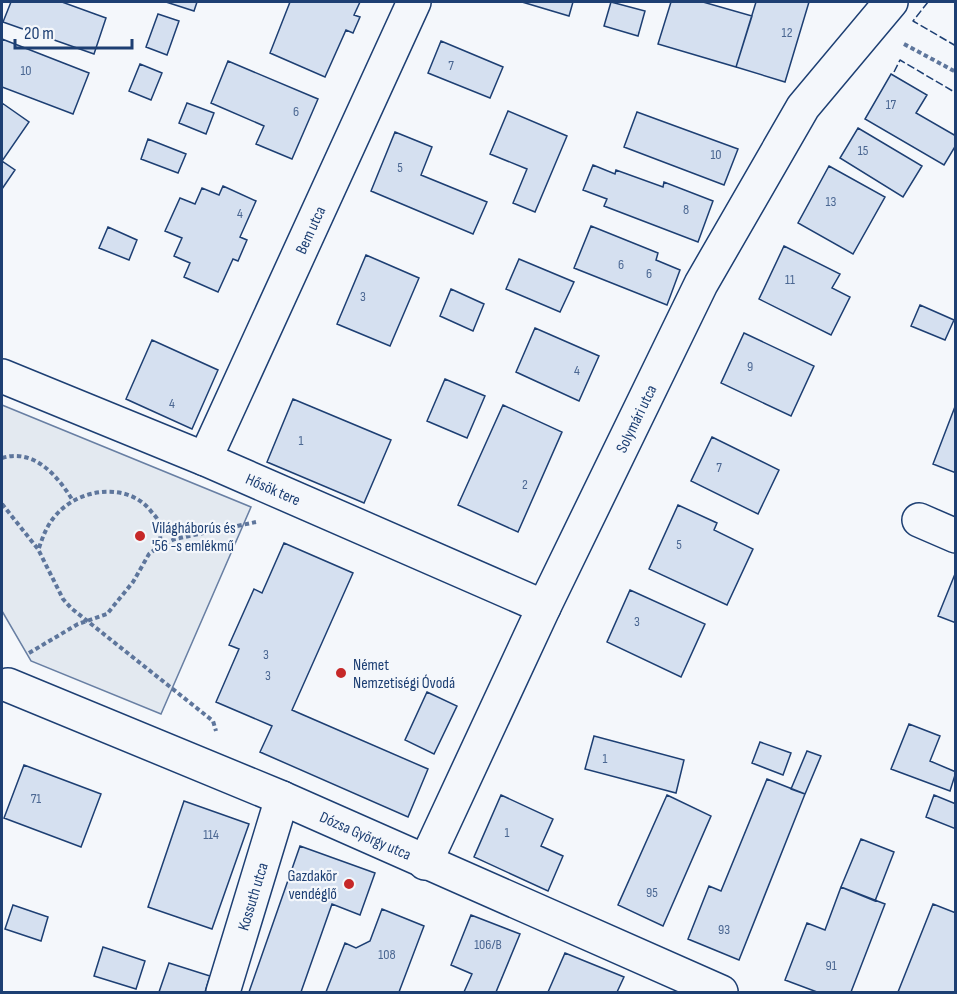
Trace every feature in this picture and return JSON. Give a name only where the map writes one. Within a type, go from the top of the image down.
[{"type":"street","name":"Bem utca","points":[[205,459],[414,2]]},
{"type":"street","name":"Solymári utca","points":[[424,863],[544,607],[701,284],[803,107],[881,14]]},
{"type":"street","name":"Hősök tere","points":[[2,376],[205,459],[544,607]]},
{"type":"street","points":[[919,520],[956,536]]},
{"type":"street","name":"Dózsa György utca","points":[[8,676],[188,759],[282,798],[721,993]]},
{"type":"street","name":"Kossuth utca","points":[[223,993],[282,798]]},
{"type":"path","points":[[881,14],[956,72]]},
{"type":"path","points":[[2,458],[13,454],[38,461],[61,481],[74,501]]},
{"type":"path","points":[[38,549],[45,531],[57,514],[74,501],[99,492],[119,491],[142,500],[158,520],[161,545]]},
{"type":"path","points":[[8,676],[62,632],[107,614],[120,602],[149,554],[161,545],[175,539],[259,522],[279,512],[293,498]]},
{"type":"path","points":[[2,504],[38,549],[63,599],[213,721],[216,732],[207,746],[188,759]]},
{"type":"shaded area","points":[[2,405],[251,507],[161,714],[31,661],[2,611]]},
{"type":"building","points":[[11,2],[62,2],[106,18],[94,54],[3,22]]},
{"type":"building","points":[[166,2],[197,2],[194,11]]},
{"type":"building","points":[[290,2],[360,2],[354,15],[360,17],[353,33],[346,30],[325,77],[270,53]]},
{"type":"building","points":[[522,2],[573,2],[569,16]]},
{"type":"building","points":[[611,2],[645,11],[638,36],[604,26]]},
{"type":"building","points":[[671,2],[703,2],[752,16],[736,67],[658,44]]},
{"type":"building","points":[[756,2],[809,2],[785,82],[736,67]]},
{"type":"building","points":[[158,14],[179,21],[167,55],[146,47]]},
{"type":"building","points":[[2,39],[89,73],[73,114],[2,87]]},
{"type":"building","points":[[441,41],[503,67],[490,98],[428,73]]},
{"type":"building","points":[[228,61],[318,99],[292,159],[256,144],[264,126],[211,103]]},
{"type":"building","points":[[140,64],[162,73],[151,100],[129,91]]},
{"type":"building","points":[[891,74],[927,95],[916,113],[956,136],[956,145],[944,165],[865,119]]},
{"type":"building","points":[[2,103],[29,122],[2,161]]},
{"type":"building","points":[[187,103],[214,113],[206,134],[179,123]]},
{"type":"building","points":[[508,111],[567,136],[535,212],[513,203],[527,169],[490,154]]},
{"type":"building","points":[[637,112],[738,149],[724,185],[624,147]]},
{"type":"building","points":[[858,128],[922,166],[903,197],[840,158]]},
{"type":"building","points":[[395,132],[432,147],[421,175],[487,202],[473,234],[371,191]]},
{"type":"building","points":[[148,139],[186,154],[178,173],[141,159]]},
{"type":"building","points":[[2,161],[15,170],[2,189]]},
{"type":"building","points":[[593,165],[615,174],[616,170],[663,187],[664,182],[713,201],[698,242],[604,206],[607,199],[583,190]]},
{"type":"building","points":[[829,166],[885,197],[853,254],[798,223]]},
{"type":"building","points":[[223,186],[256,201],[240,237],[247,240],[238,261],[233,259],[218,292],[184,277],[190,263],[174,256],[182,238],[165,231],[180,198],[195,204],[202,188],[219,195]]},
{"type":"building","points":[[591,226],[658,253],[656,260],[680,270],[667,305],[574,268]]},
{"type":"building","points":[[108,227],[137,240],[129,260],[99,248]]},
{"type":"building","points":[[784,246],[840,274],[832,288],[850,297],[831,335],[759,299]]},
{"type":"building","points":[[366,255],[419,278],[390,346],[337,324]]},
{"type":"building","points":[[519,259],[574,282],[560,312],[506,289]]},
{"type":"building","points":[[451,289],[484,304],[473,331],[440,316]]},
{"type":"building","points":[[920,305],[954,320],[945,340],[911,326]]},
{"type":"building","points":[[535,328],[599,356],[579,401],[516,372]]},
{"type":"building","points":[[744,333],[814,366],[791,416],[721,383]]},
{"type":"building","points":[[152,340],[218,370],[192,429],[126,399]]},
{"type":"building","points":[[445,379],[485,396],[467,438],[427,421]]},
{"type":"building","points":[[293,399],[391,440],[364,503],[267,462]]},
{"type":"building","points":[[956,404],[956,473],[933,464]]},
{"type":"building","points":[[503,405],[562,432],[518,532],[458,505]]},
{"type":"building","points":[[712,437],[779,470],[758,514],[691,481]]},
{"type":"building","points":[[678,505],[717,523],[714,530],[753,549],[727,605],[649,569]]},
{"type":"building","points":[[284,543],[353,573],[292,710],[428,769],[408,817],[260,752],[272,726],[216,702],[239,649],[229,645],[254,589],[262,593]]},
{"type":"building","points":[[956,574],[956,623],[938,616]]},
{"type":"building","points":[[630,590],[705,624],[681,677],[607,642]]},
{"type":"building","points":[[427,692],[457,706],[434,754],[405,740]]},
{"type":"building","points":[[909,724],[940,736],[930,761],[956,772],[950,791],[891,769]]},
{"type":"building","points":[[594,736],[684,760],[676,793],[585,769]]},
{"type":"building","points":[[760,742],[791,753],[783,775],[752,763]]},
{"type":"building","points":[[807,751],[821,756],[805,794],[791,789]]},
{"type":"building","points":[[24,765],[101,794],[81,847],[4,818]]},
{"type":"building","points":[[767,779],[805,794],[739,960],[688,939],[709,886],[721,891]]},
{"type":"building","points":[[501,795],[553,819],[541,846],[563,856],[548,891],[474,857]]},
{"type":"building","points":[[667,795],[711,816],[663,926],[618,905]]},
{"type":"building","points":[[934,795],[956,804],[956,829],[926,817]]},
{"type":"building","points":[[184,801],[249,824],[212,929],[148,907]]},
{"type":"building","points":[[861,839],[894,852],[875,901],[841,887]]},
{"type":"building","points":[[300,846],[375,873],[360,915],[332,904],[301,992],[249,992]]},
{"type":"building","points":[[841,887],[885,904],[851,992],[817,992],[785,980],[807,923],[825,930]]},
{"type":"building","points":[[933,904],[956,913],[956,992],[898,992]]},
{"type":"building","points":[[13,905],[48,917],[41,941],[5,929]]},
{"type":"building","points":[[382,909],[424,926],[399,992],[326,992],[345,943],[356,948],[370,941]]},
{"type":"building","points":[[471,915],[520,934],[496,992],[464,992],[472,974],[451,965]]},
{"type":"building","points":[[103,947],[145,961],[136,989],[94,976]]},
{"type":"building","points":[[565,953],[624,977],[617,992],[548,992]]},
{"type":"building","points":[[169,963],[210,976],[205,992],[159,992]]},
{"type":"fence","points":[[928,2],[913,21],[956,46]]},
{"type":"fence","points":[[894,72],[900,60],[956,93]]},
{"type":"place","name":"Világháborús és '56 -s emlékmű","points":[[140,536]]},
{"type":"place","name":"Német Nemzetiségi Óvodá","points":[[341,673]]},
{"type":"place","name":"Gazdakör vendéglő","points":[[349,884]]}]
